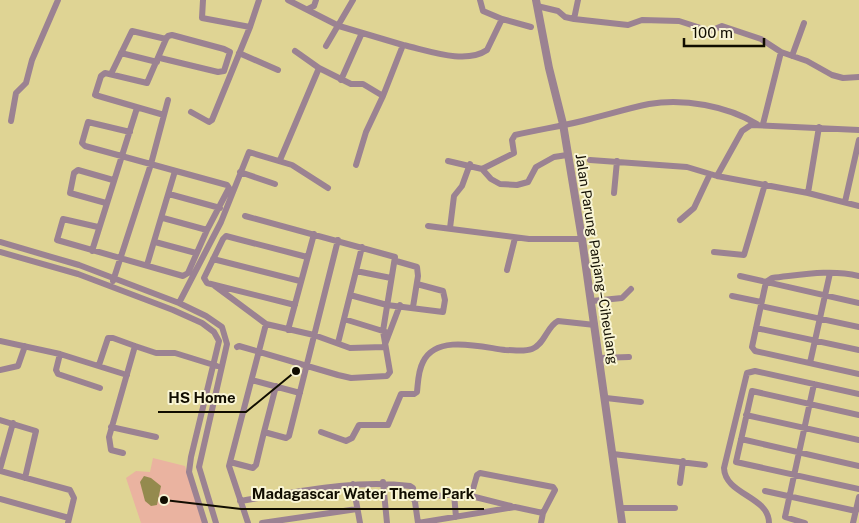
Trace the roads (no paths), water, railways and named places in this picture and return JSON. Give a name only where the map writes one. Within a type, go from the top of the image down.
[{"type":"street","points":[[11,121],[16,93],[26,83],[32,60],[58,0]]},
{"type":"street","points":[[203,0],[202,18],[250,27]]},
{"type":"street","points":[[190,112],[211,122],[250,27],[259,0]]},
{"type":"street","points":[[288,0],[308,10],[310,13],[361,35],[449,55],[481,54],[490,46],[502,19]]},
{"type":"street","points":[[308,10],[314,6],[316,0]]},
{"type":"street","points":[[326,46],[353,0]]},
{"type":"street","points":[[480,0],[483,11],[502,19],[531,26]]},
{"type":"street","points":[[574,19],[578,0]]},
{"type":"street","points":[[537,3],[558,10],[565,17],[574,19],[628,25],[642,20],[679,22],[708,31],[722,26],[755,36],[781,52],[807,62],[832,75],[843,78],[859,77]]},
{"type":"street","name":"Jalan Parung Panjang–Ciheulang","points":[[537,3],[548,68],[563,124],[582,239],[606,398],[622,523]]},
{"type":"street","points":[[792,56],[804,23]]},
{"type":"street","points":[[111,74],[133,30],[166,39]]},
{"type":"street","points":[[121,53],[158,60],[218,72],[224,70],[230,52],[172,35],[166,39],[158,60],[149,81],[145,84],[111,74],[105,73],[101,76],[95,95],[164,115]]},
{"type":"street","points":[[341,80],[361,35]]},
{"type":"street","points":[[356,165],[366,132],[379,108],[402,45]]},
{"type":"street","points":[[295,51],[319,68],[341,80],[353,85],[363,84],[383,96]]},
{"type":"street","points":[[680,220],[694,208],[713,175],[742,132],[760,124],[781,52]]},
{"type":"street","points":[[239,53],[278,70]]},
{"type":"street","points":[[280,160],[319,68]]},
{"type":"street","points":[[111,286],[151,164],[168,100]]},
{"type":"street","points":[[482,169],[513,154],[515,135],[651,104],[679,103],[719,108],[760,124],[859,130]]},
{"type":"street","points":[[92,251],[137,108]]},
{"type":"street","points":[[98,227],[65,218],[62,220],[56,238],[58,242],[183,276],[188,273],[207,230],[229,188],[227,185],[83,145],[87,123],[90,122],[130,132]]},
{"type":"street","points":[[808,192],[819,127]]},
{"type":"street","points":[[845,202],[859,140]]},
{"type":"street","points":[[179,303],[220,222],[248,152],[280,160],[304,171],[328,188]]},
{"type":"street","points":[[448,161],[470,164],[482,169],[495,183],[517,185],[528,182],[536,167],[554,157],[567,155]]},
{"type":"street","points":[[590,160],[687,168],[713,175],[808,192],[859,206]]},
{"type":"street","points":[[614,193],[617,161]]},
{"type":"street","points":[[450,228],[454,196],[462,184],[470,164]]},
{"type":"street","points":[[106,203],[70,193],[74,173],[78,170],[113,180]]},
{"type":"street","points":[[147,265],[176,171]]},
{"type":"street","points":[[240,172],[275,184]]},
{"type":"street","points":[[714,252],[744,256],[765,184]]},
{"type":"street","points":[[169,194],[220,208]]},
{"type":"street","points":[[219,342],[351,378],[387,376],[390,372],[384,347],[387,304],[396,261],[393,255],[245,216]]},
{"type":"street","points":[[163,218],[207,230]]},
{"type":"street","points":[[428,226],[515,238],[564,241],[582,239]]},
{"type":"street","points":[[288,330],[314,234]]},
{"type":"street","points":[[295,306],[207,284],[204,278],[222,238],[226,236],[307,257]]},
{"type":"street","points":[[507,270],[515,238]]},
{"type":"street","points":[[264,432],[286,438],[289,436],[338,240]]},
{"type":"street","points":[[0,242],[41,253],[114,278],[179,303],[206,316],[222,327],[227,344],[199,467],[216,523]]},
{"type":"street","points":[[155,242],[196,253]]},
{"type":"street","points":[[338,343],[362,247]]},
{"type":"street","points":[[0,252],[78,274],[111,286],[202,323],[214,332],[219,342],[191,457],[190,472],[205,523]]},
{"type":"street","points":[[213,259],[300,281]]},
{"type":"street","points":[[396,261],[417,267],[417,284],[412,307]]},
{"type":"street","points":[[356,271],[391,278]]},
{"type":"street","points":[[859,276],[843,272],[772,278],[766,282],[752,347],[755,351],[859,374]]},
{"type":"street","points":[[810,364],[830,273]]},
{"type":"street","points":[[740,276],[859,303]]},
{"type":"street","points":[[350,295],[387,304],[442,313],[445,300],[443,291],[417,284]]},
{"type":"street","points":[[216,286],[266,324],[356,349],[384,347]]},
{"type":"street","points":[[592,301],[622,298],[631,289]]},
{"type":"street","points":[[732,296],[859,326]]},
{"type":"street","points":[[386,332],[400,306]]},
{"type":"street","points":[[344,319],[386,332]]},
{"type":"street","points":[[321,432],[346,442],[352,438],[359,424],[388,425],[401,394],[414,394],[417,392],[421,365],[427,356],[444,345],[519,351],[533,349],[558,321],[595,325]]},
{"type":"street","points":[[248,523],[229,470],[266,324]]},
{"type":"street","points":[[756,328],[859,350]]},
{"type":"street","points":[[100,365],[108,338],[113,338],[156,353],[175,353],[222,367]]},
{"type":"street","points":[[0,341],[60,354],[127,375]]},
{"type":"street","points":[[0,370],[18,366],[25,346]]},
{"type":"street","points":[[123,453],[109,448],[111,427],[135,346]]},
{"type":"street","points":[[60,354],[56,370],[58,374],[100,388]]},
{"type":"street","points":[[600,358],[629,357]]},
{"type":"street","points":[[769,523],[768,516],[764,510],[729,482],[724,475],[744,378],[747,373],[755,371],[859,394]]},
{"type":"street","points":[[252,380],[300,393]]},
{"type":"street","points":[[805,523],[785,517],[814,384]]},
{"type":"street","points":[[230,462],[255,467],[276,386]]},
{"type":"street","points":[[859,415],[752,391],[736,462],[859,489]]},
{"type":"street","points":[[606,398],[641,402]]},
{"type":"street","points":[[746,415],[859,440]]},
{"type":"street","points":[[0,420],[34,430],[37,434],[25,478]]},
{"type":"street","points":[[0,499],[68,520],[74,498],[70,490],[0,470],[13,424]]},
{"type":"street","points":[[111,427],[156,437]]},
{"type":"street","points":[[741,439],[859,466]]},
{"type":"street","points":[[613,454],[705,465]]},
{"type":"street","points":[[680,483],[683,461]]},
{"type":"street","points":[[471,496],[477,475],[480,473],[553,487],[554,490],[543,513],[541,523]]},
{"type":"street","points":[[240,501],[353,484],[383,482],[411,486],[418,523],[514,507]]},
{"type":"street","points":[[383,482],[387,523]]},
{"type":"street","points":[[353,484],[360,523]]},
{"type":"street","points":[[765,491],[856,511]]},
{"type":"street","points":[[413,499],[454,494],[471,496],[543,513]]},
{"type":"street","points":[[454,494],[456,517]]},
{"type":"street","points":[[853,523],[859,497]]},
{"type":"street","points":[[621,508],[675,508]]},
{"type":"street","points":[[262,523],[357,509]]},
{"type":"place","name":"HS Home","points":[[296,371]]},
{"type":"place","name":"Madagascar Water Theme Park","points":[[164,500]]}]
